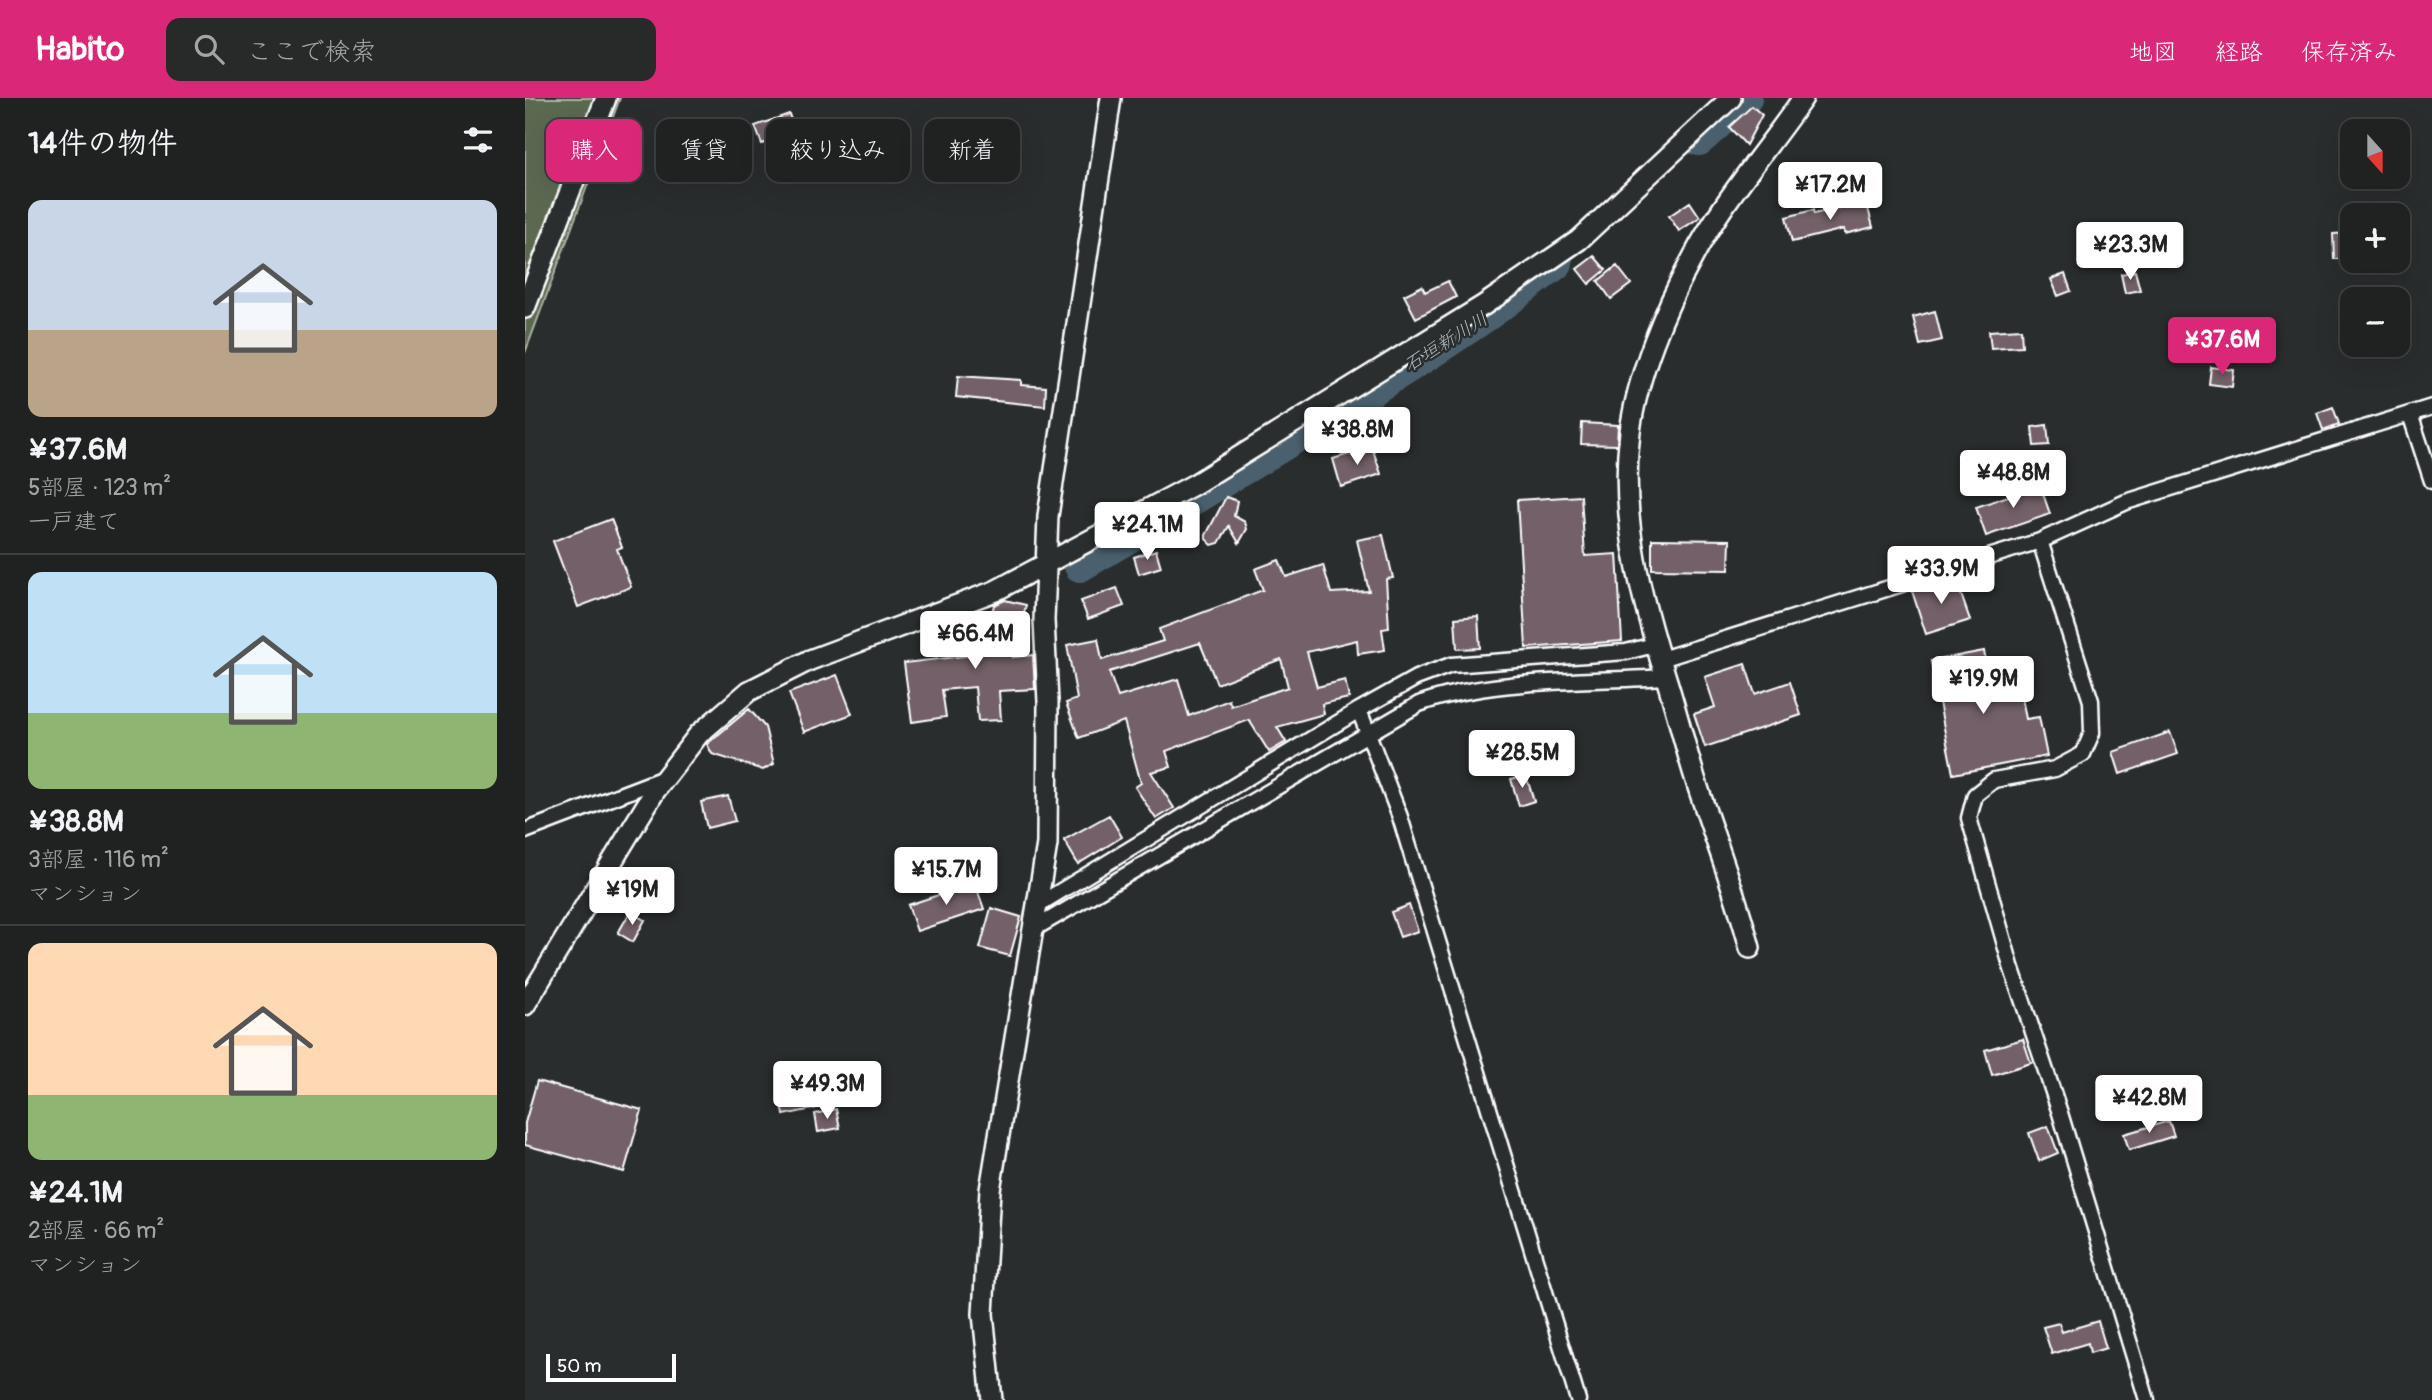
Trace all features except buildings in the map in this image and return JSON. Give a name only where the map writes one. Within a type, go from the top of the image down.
[{"type":"street","points":[[525,308],[606,98]]},
{"type":"street","points":[[992,1400],[983,1314],[991,1189],[1047,844],[1048,715],[1044,620],[1048,516],[1111,98]]},
{"type":"street","points":[[525,1006],[655,790],[699,734],[749,691],[810,660],[995,591],[1195,484],[1484,305],[1579,240],[1731,98]]},
{"type":"street","points":[[1750,948],[1736,894],[1695,778],[1660,661],[1640,584],[1626,481],[1630,431],[1643,379],[1662,324],[1691,260],[1711,225],[1803,98]]},
{"type":"street","points":[[1032,930],[1369,732],[1419,704],[1448,692],[1501,687],[1660,661],[2040,541],[2126,502],[2432,407]]},
{"type":"street","points":[[2410,414],[2432,481]]},
{"type":"street","points":[[2040,541],[2091,701],[2092,733],[2083,754],[2055,769],[1994,780],[1975,795],[1969,818],[2011,966],[2060,1113],[2147,1400]]},
{"type":"street","points":[[1037,906],[1416,678],[1451,665],[1626,652],[1660,661]]},
{"type":"street","points":[[1359,710],[1400,817],[1578,1400]]},
{"type":"street","points":[[525,831],[625,795],[667,776]]},
{"type":"green space","points":[[525,98],[620,98],[612,119],[546,119],[546,182],[589,182],[525,353]]},
{"type":"waterway","name":"石垣新川川","points":[[1699,140],[1746,98]]},
{"type":"waterway","name":"石垣新川川","points":[[1080,566],[1252,464],[1406,368],[1483,318],[1557,263]]}]
